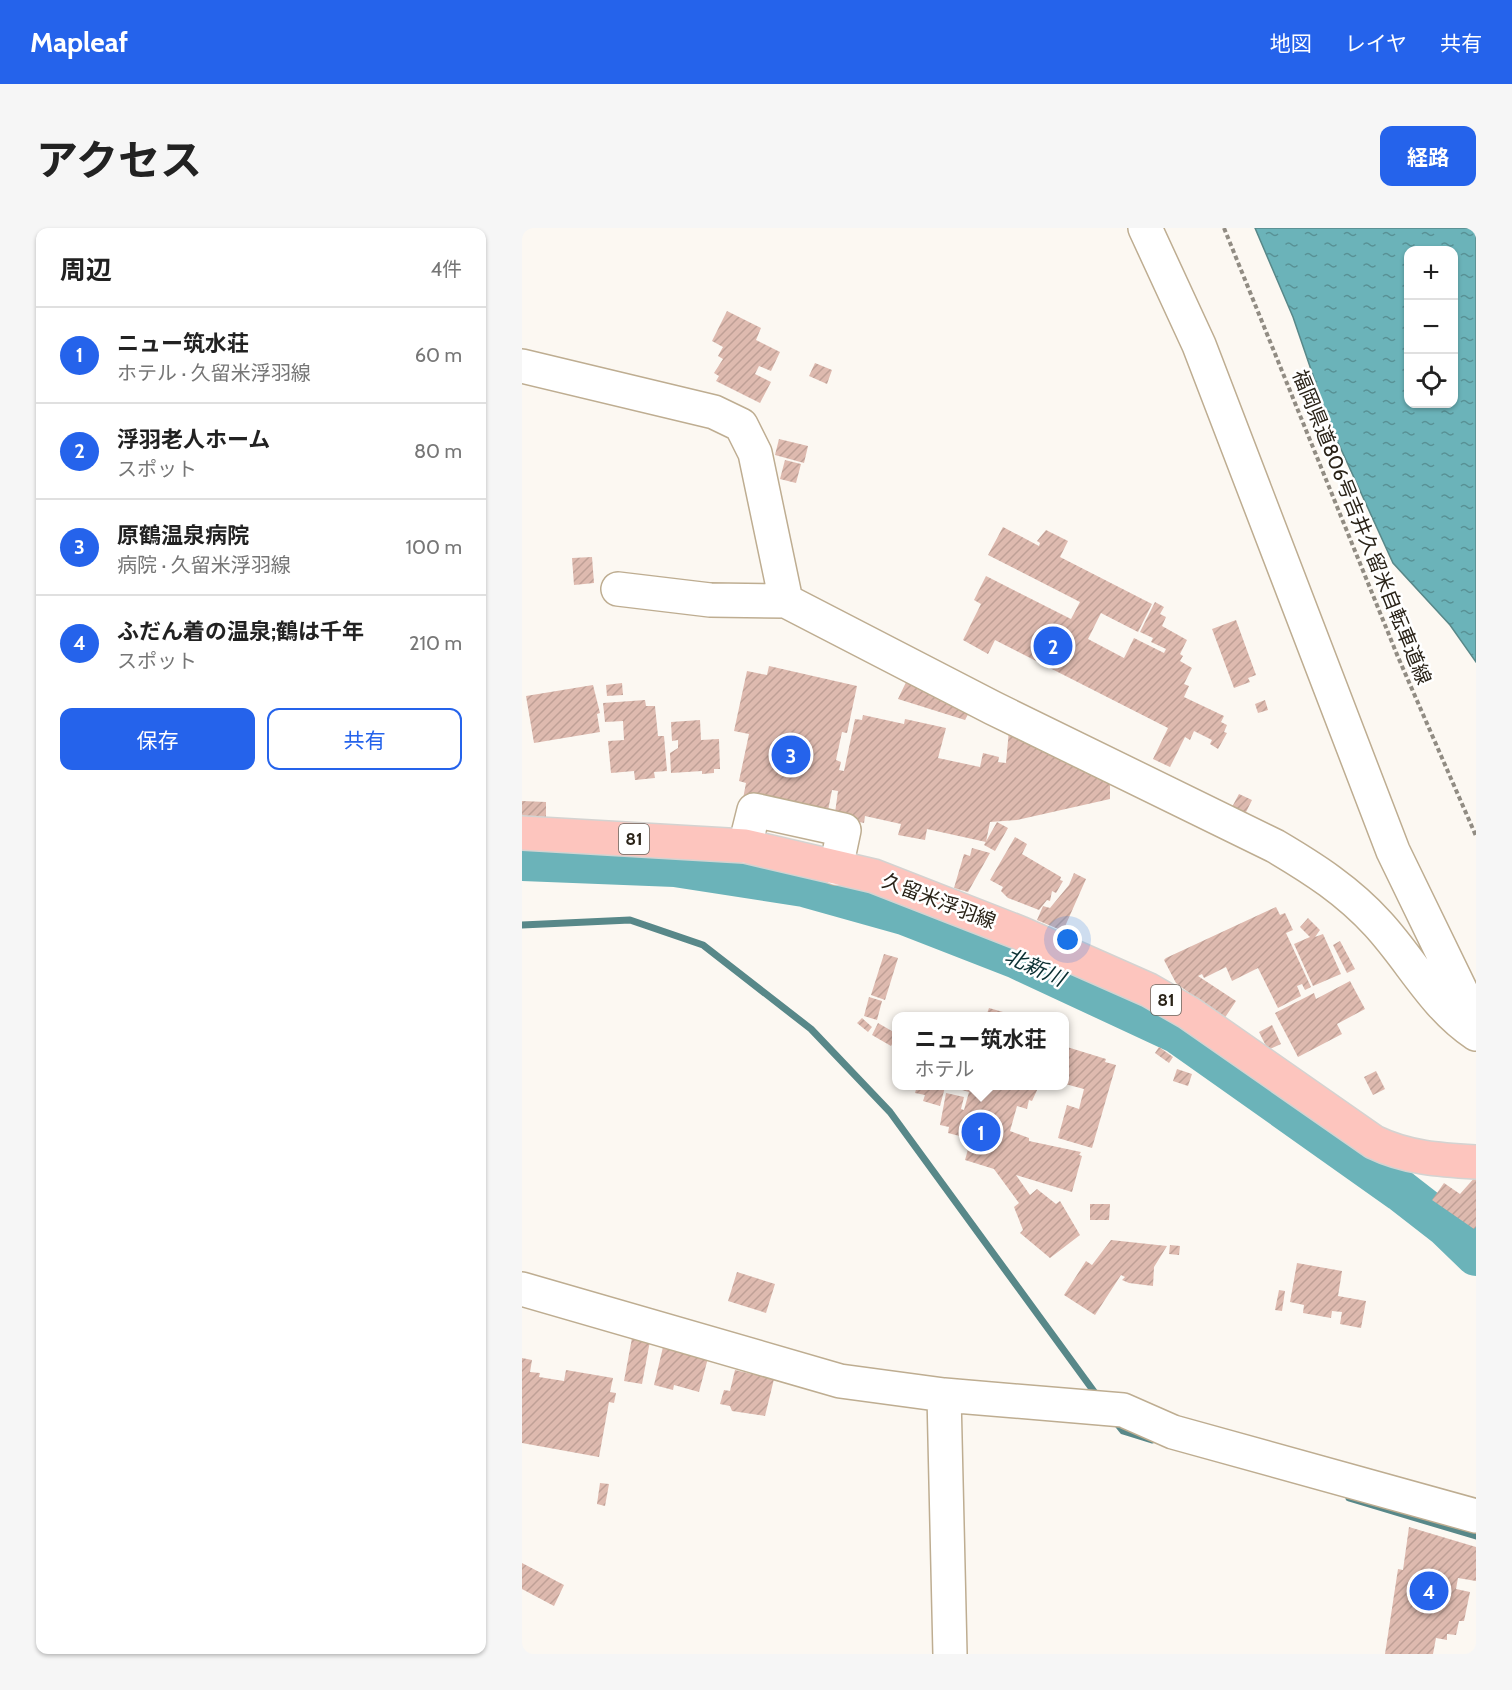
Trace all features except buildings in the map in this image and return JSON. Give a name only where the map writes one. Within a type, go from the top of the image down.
[{"type":"main road","name":"久留米浮羽線","points":[[522,834],[745,846],[874,876],[1060,950],[1149,990],[1189,1013],[1374,1142],[1391,1151],[1426,1159],[1476,1162]]},
{"type":"street","points":[[1144,228],[1199,345],[1393,851],[1476,1022]]},
{"type":"street","points":[[522,366],[714,412],[741,425],[755,453],[786,601]]},
{"type":"street","points":[[618,589],[710,600],[786,601],[993,708],[1275,846],[1320,872],[1346,892],[1380,926],[1454,1020],[1476,1034]]},
{"type":"street","points":[[522,1289],[840,1381],[944,1395],[1108,1408],[1173,1432],[1476,1516]]},
{"type":"street","points":[[944,1395],[950,1654]]},
{"type":"path","name":"福岡県道806号吉井久留米自転車道線","points":[[1224,228],[1398,657],[1476,836]]},
{"type":"water","points":[[1255,228],[1476,228],[1476,662],[1450,625],[1393,563],[1330,425],[1293,317]]},
{"type":"waterway","name":"北新川","points":[[522,860],[675,866],[804,886],[904,914],[1017,958],[1178,1033],[1401,1191],[1446,1226],[1476,1255]]},
{"type":"waterway","points":[[522,925],[630,920],[703,945],[811,1029],[890,1112],[1098,1397]]},
{"type":"waterway","points":[[1115,1421],[1123,1431],[1152,1440]]},
{"type":"waterway","points":[[1349,1498],[1476,1536]]},
{"type":"place","name":"浮羽老人ホーム","points":[[1053,646]]},
{"type":"place","name":"原鶴温泉病院","points":[[791,755]]},
{"type":"place","name":"ニュー筑水荘","points":[[981,1132]]},
{"type":"place","name":"ふだん着の温泉;鶴は千年","points":[[1429,1591]]}]
